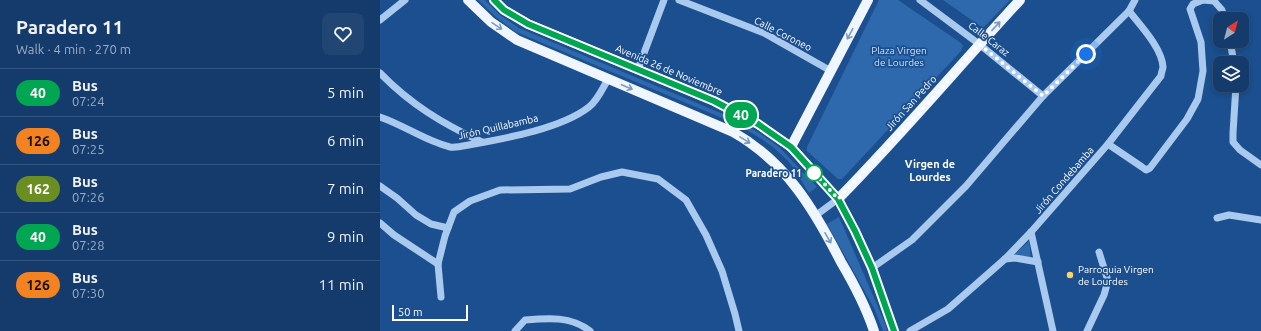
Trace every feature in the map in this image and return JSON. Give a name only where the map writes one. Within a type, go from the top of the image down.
[{"type":"main road","points":[[468,0],[491,22],[517,40],[733,132],[759,149],[779,166],[795,185],[815,216],[858,293],[874,331]]},
{"type":"main road","name":"Avenida 26 de Noviembre","points":[[494,0],[504,10],[528,24],[714,101],[758,124],[791,147],[838,199],[872,268],[894,331]]},
{"type":"main road","points":[[791,147],[868,0]]},
{"type":"main road","name":"Jirón San Pedro","points":[[838,199],[933,98],[979,44],[1020,0]]},
{"type":"street","points":[[380,20],[405,0]]},
{"type":"street","points":[[638,69],[664,0]]},
{"type":"street","name":"Calle Coroneo","points":[[679,0],[764,33],[831,71]]},
{"type":"street","name":"Calle Caraz","points":[[920,0],[979,44],[1043,96]]},
{"type":"street","points":[[872,268],[912,240],[966,186],[1043,96],[1129,11],[1135,0]]},
{"type":"street","points":[[1108,144],[1146,170],[1150,168],[1187,119],[1198,99],[1203,71],[1201,42],[1190,9],[1193,4],[1203,0],[1214,1],[1222,12]]},
{"type":"street","name":"Jirón Condebamba","points":[[910,331],[948,309],[1005,259],[1031,232],[1108,144],[1161,76],[1163,67],[1160,53],[1129,11]]},
{"type":"street","points":[[380,73],[424,112],[452,128],[482,142]]},
{"type":"street","name":"Jirón Quillabamba","points":[[380,117],[392,121],[436,143],[452,147],[482,142],[525,133],[572,118],[591,105],[608,79]]},
{"type":"street","points":[[1236,92],[1233,133],[1234,142],[1240,150],[1261,165]]},
{"type":"street","points":[[441,297],[438,264],[445,236],[454,212],[470,201],[500,190],[570,189],[602,177],[622,172],[658,179],[686,200],[706,235],[722,271],[735,314],[738,331]]},
{"type":"street","points":[[380,186],[397,198],[416,215],[431,224],[448,228]]},
{"type":"street","name":"Jirón San Pedro","points":[[815,216],[838,199]]},
{"type":"street","points":[[1217,218],[1228,215],[1261,220]]},
{"type":"street","points":[[380,222],[394,235],[438,264]]},
{"type":"street","points":[[1031,232],[1053,331]]},
{"type":"street","points":[[1087,331],[1104,295],[1108,281],[1099,252]]},
{"type":"street","points":[[1005,259],[1015,258],[1038,262]]},
{"type":"street","points":[[515,331],[525,320],[550,318],[568,320],[581,329],[590,331]]},
{"type":"green space","points":[[478,0],[485,0],[500,15],[519,28],[737,120],[761,134],[779,147],[817,187],[809,193],[788,161],[776,149],[749,131],[734,123],[516,32],[497,18]]},
{"type":"green space","name":"Plaza Virgen de Lourdes","points":[[879,0],[898,0],[961,43],[963,46],[961,51],[842,179],[838,179],[807,151],[807,147]]},
{"type":"green space","points":[[943,0],[1010,0],[983,28]]},
{"type":"green space","points":[[839,217],[885,323],[887,331],[883,331],[874,308],[827,224]]},
{"type":"green space","points":[[1029,241],[1031,259],[1015,254]]},
{"type":"bus line","name":"40","points":[[494,0],[504,10],[528,24],[714,101],[758,124],[776,135],[791,147],[838,199],[872,268],[894,331]]},
{"type":"place","name":"Paradero 11","points":[[814,173]]},
{"type":"place","name":"Parroquia Virgen de Lourdes","points":[[1070,275]]},
{"type":"district","name":"Virgen de Lourdes","points":[[930,170]]},
{"type":"route","points":[[814,173],[810,168],[838,199],[933,98],[979,44],[1043,96],[1086,54]]}]
